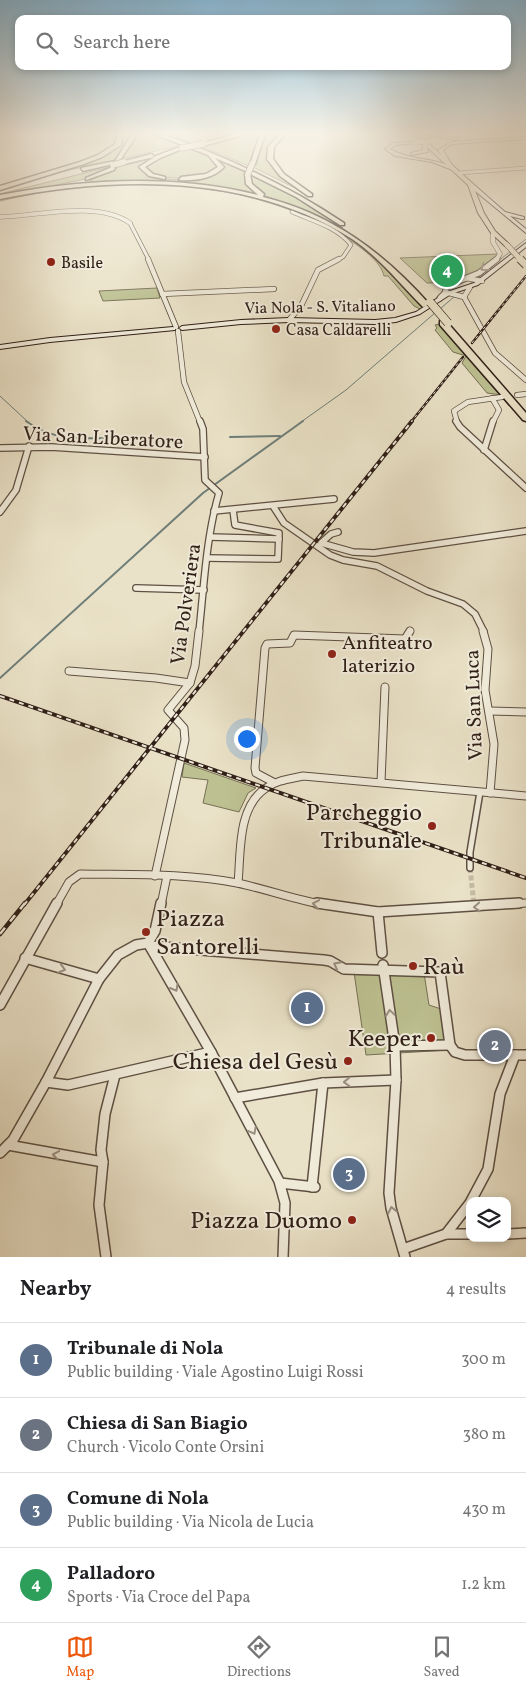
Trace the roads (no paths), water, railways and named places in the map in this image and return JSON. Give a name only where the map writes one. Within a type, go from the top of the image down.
[{"type":"highway","points":[[0,197],[24,193]]},
{"type":"highway","points":[[237,193],[301,212]]},
{"type":"highway","points":[[258,193],[336,228],[365,247],[428,304]]},
{"type":"highway","points":[[292,193],[340,223],[372,248],[428,304]]},
{"type":"highway","points":[[296,193],[344,222],[389,259],[445,323],[526,410]]},
{"type":"highway","points":[[306,193],[350,226]]},
{"type":"highway","points":[[445,323],[526,418]]},
{"type":"main road","points":[[473,193],[480,211],[493,232],[526,265]]},
{"type":"main road","points":[[480,193],[526,232]]},
{"type":"main road","points":[[475,198],[484,196]]},
{"type":"main road","points":[[475,198],[495,206]]},
{"type":"main road","points":[[480,211],[483,206],[495,206]]},
{"type":"main road","points":[[502,212],[524,218]]},
{"type":"main road","points":[[507,216],[524,218]]},
{"type":"main road","points":[[514,221],[516,218],[524,218]]},
{"type":"main road","name":"Via Nola - S. Vitaliano","points":[[0,347],[50,340],[241,322],[289,320],[375,322],[396,320],[418,313],[447,292],[470,287],[526,245]]},
{"type":"street","points":[[0,217],[92,211],[120,216],[130,223]]},
{"type":"street","points":[[289,320],[301,306],[318,270],[343,257],[351,245],[348,240],[336,232],[292,212]]},
{"type":"street","name":"Via Polveriera","points":[[130,223],[152,266],[177,329],[184,382],[202,423],[205,456],[204,473],[207,482],[218,490],[219,498],[214,510],[210,537],[195,666],[190,684],[168,710],[184,728],[185,740],[155,876]]},
{"type":"street","points":[[493,232],[493,242],[500,251],[500,256],[478,273],[445,288],[447,292],[464,298],[495,353],[525,379]]},
{"type":"street","points":[[466,278],[477,281]]},
{"type":"street","points":[[464,298],[470,287]]},
{"type":"street","points":[[162,294],[274,289]]},
{"type":"street","points":[[517,395],[526,394]]},
{"type":"street","points":[[502,396],[468,402],[454,411],[456,421],[484,450],[526,488]]},
{"type":"street","points":[[484,450],[489,430],[499,410],[492,398]]},
{"type":"street","points":[[0,512],[16,490],[29,446]]},
{"type":"street","name":"Via San Liberatore","points":[[0,448],[29,446],[164,456],[205,456]]},
{"type":"street","points":[[214,510],[234,510],[334,499]]},
{"type":"street","name":"Via San Luca","points":[[273,506],[284,522],[330,555],[343,560],[377,566],[427,591],[463,604],[475,614],[486,635],[488,649],[486,690],[494,744],[490,793]]},
{"type":"street","points":[[207,558],[278,559],[279,533],[235,525],[234,510]]},
{"type":"street","points":[[338,532],[331,534],[321,543],[353,552],[379,553],[526,531]]},
{"type":"street","points":[[210,537],[279,540]]},
{"type":"street","points":[[377,566],[380,562],[379,553]]},
{"type":"street","points":[[136,588],[204,590]]},
{"type":"street","points":[[273,782],[256,773],[255,768],[262,675],[267,644],[290,643],[294,635],[404,639],[410,632]]},
{"type":"street","points":[[68,671],[156,678],[190,684]]},
{"type":"street","points":[[381,782],[385,687]]},
{"type":"street","points":[[489,711],[526,712]]},
{"type":"street","points":[[238,882],[245,819],[249,807],[260,791],[273,782],[302,776],[526,796]]},
{"type":"street","points":[[470,868],[470,852],[480,792]]},
{"type":"street","points":[[0,1005],[72,878],[83,874],[179,875],[238,882],[300,901],[378,912],[526,903]]},
{"type":"street","points":[[149,945],[155,931],[167,876]]},
{"type":"street","points":[[378,912],[382,953]]},
{"type":"street","points":[[0,1153],[8,1145],[46,1082],[99,979],[118,955],[136,945],[324,960],[330,961],[344,969],[384,968],[440,972],[450,1045],[455,1052],[465,1055],[526,1055]]},
{"type":"street","points":[[149,945],[211,1052],[280,1183],[285,1203],[283,1257]]},
{"type":"street","points":[[25,958],[99,979]]},
{"type":"street","points":[[384,968],[395,1046],[396,1080],[390,1193],[391,1208],[404,1253],[446,1234],[466,1234]]},
{"type":"street","points":[[395,1046],[450,1045]]},
{"type":"street","points":[[46,1082],[68,1085],[211,1052]]},
{"type":"street","points":[[473,1197],[488,1169],[500,1094],[515,1055]]},
{"type":"street","points":[[106,1257],[99,1205],[103,1162],[101,1150],[105,1114],[115,1075]]},
{"type":"street","points":[[235,1098],[323,1083],[396,1080]]},
{"type":"street","points":[[280,1183],[313,1187],[323,1083]]},
{"type":"street","points":[[8,1145],[19,1149],[103,1162]]},
{"type":"street","points":[[446,1234],[466,1207]]},
{"type":"street","points":[[511,1234],[526,1234]]},
{"type":"waterway","points":[[497,262],[526,239]]},
{"type":"waterway","points":[[470,284],[494,265]]},
{"type":"waterway","points":[[440,309],[455,296]]},
{"type":"waterway","points":[[301,422],[346,390],[436,312]]},
{"type":"waterway","points":[[0,396],[28,422]]},
{"type":"waterway","points":[[26,421],[37,428],[62,436],[75,438],[128,437]]},
{"type":"waterway","points":[[0,678],[203,493],[303,421]]},
{"type":"waterway","points":[[230,437],[280,436]]},
{"type":"tunnel","points":[[470,868],[474,905]]},
{"type":"railway","points":[[472,343],[526,276]]},
{"type":"railway","points":[[411,422],[463,357]]},
{"type":"railway","points":[[150,748],[412,421]]},
{"type":"railway","points":[[0,696],[150,748]]},
{"type":"railway","points":[[24,905],[150,748]]},
{"type":"railway","points":[[150,748],[526,878]]},
{"type":"railway","points":[[0,934],[25,903]]},
{"type":"place","name":"Basile","points":[[51,262]]},
{"type":"place","name":"Palladoro","points":[[447,271]]},
{"type":"place","name":"Casa Caldarelli","points":[[276,329]]},
{"type":"place","name":"Anfiteatro laterizio","points":[[332,654]]},
{"type":"place","name":"Parcheggio Tribunale","points":[[432,826]]},
{"type":"place","name":"Piazza Santorelli","points":[[146,932]]},
{"type":"place","name":"Raù","points":[[413,966]]},
{"type":"place","name":"Tribunale di Nola","points":[[307,1008]]},
{"type":"place","name":"Keeper","points":[[431,1038]]},
{"type":"place","name":"Chiesa di San Biagio","points":[[495,1046]]},
{"type":"place","name":"Chiesa del Gesù","points":[[348,1061]]},
{"type":"place","name":"Comune di Nola","points":[[349,1174]]},
{"type":"place","name":"Piazza Duomo","points":[[352,1220]]}]
